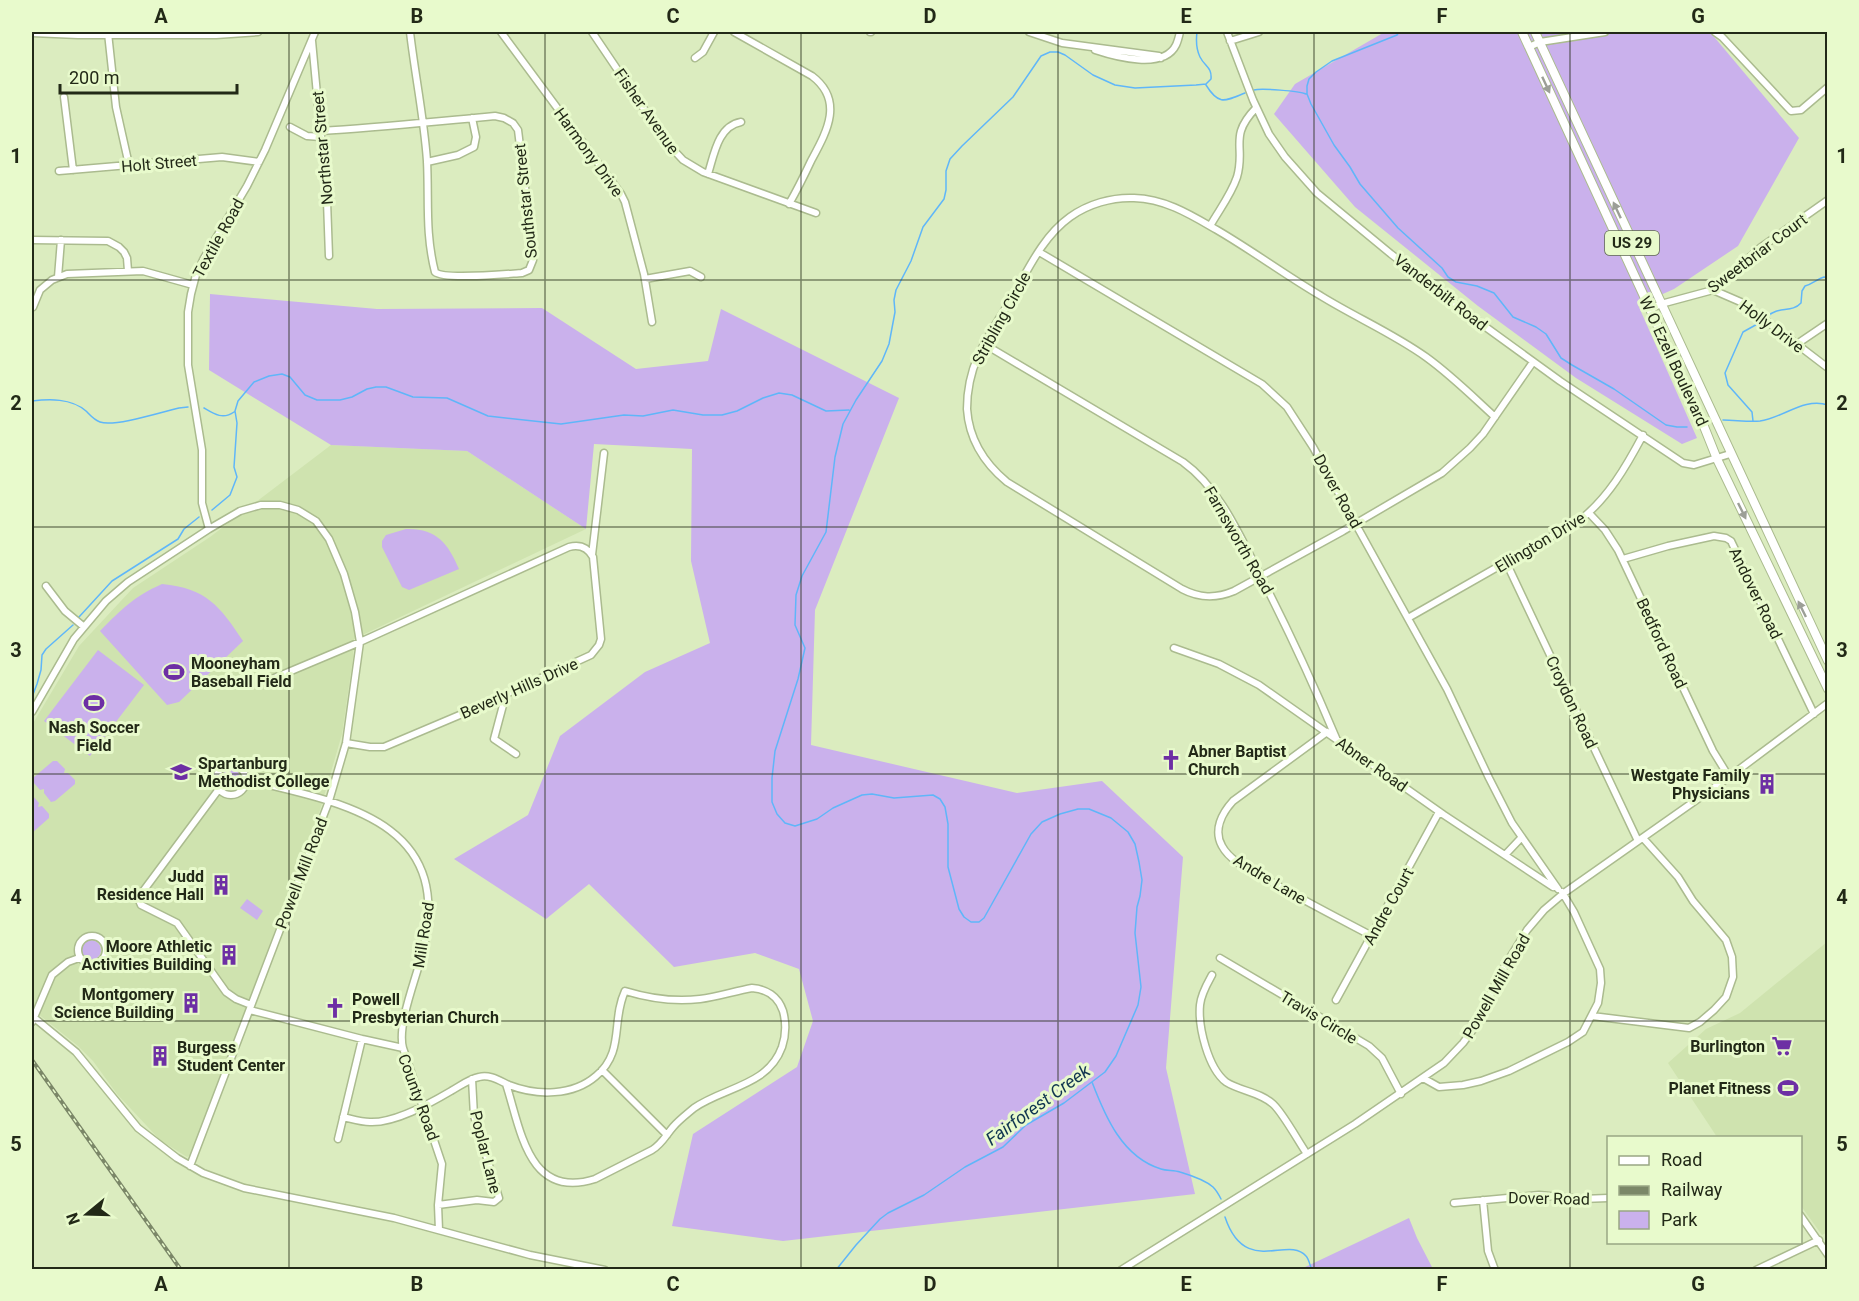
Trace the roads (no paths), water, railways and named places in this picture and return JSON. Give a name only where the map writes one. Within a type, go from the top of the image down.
[{"type":"main road","name":"W O Ezell Boulevard","points":[[1522,32],[1703,423],[1717,459],[1827,689]]},
{"type":"main road","name":"W O Ezell Boulevard","points":[[1535,32],[1827,661]]},
{"type":"street","points":[[32,33],[216,35],[258,32]]},
{"type":"street","name":"Textile Road","points":[[209,529],[202,503],[203,464],[188,365],[188,312],[193,285],[209,250],[259,162],[315,32]]},
{"type":"street","name":"Southstar Street","points":[[411,32],[427,162],[430,255],[436,274],[489,275],[522,273],[529,270],[533,260],[526,195],[518,130],[513,123],[498,117],[423,123]]},
{"type":"street","name":"Harmony Drive","points":[[501,32],[621,194],[645,279],[652,322]]},
{"type":"street","name":"Fisher Avenue","points":[[592,32],[674,153],[693,167],[708,174],[816,213]]},
{"type":"street","points":[[695,58],[703,52],[714,32]]},
{"type":"street","points":[[734,32],[812,76],[822,85],[828,97],[831,113],[828,129],[789,204]]},
{"type":"street","points":[[1029,32],[1052,41],[1161,58],[1175,48],[1180,32]]},
{"type":"street","name":"Vanderbilt Road","points":[[1227,32],[1256,108],[1277,146],[1317,193],[1391,254],[1533,362],[1687,464],[1694,465],[1730,454]]},
{"type":"street","points":[[1230,41],[1259,32]]},
{"type":"street","points":[[1529,47],[1540,42],[1605,32]]},
{"type":"street","points":[[1714,32],[1722,37],[1791,111],[1801,110],[1827,87]]},
{"type":"street","points":[[108,33],[116,107],[129,165]]},
{"type":"street","name":"Northstar Street","points":[[311,40],[327,201],[329,256]]},
{"type":"street","points":[[64,97],[72,170]]},
{"type":"street","points":[[1210,226],[1234,184],[1239,164],[1239,134],[1246,119],[1256,108]]},
{"type":"street","points":[[427,162],[458,155],[474,147],[476,137],[472,118]]},
{"type":"street","points":[[708,174],[722,133],[733,123],[741,122]]},
{"type":"street","points":[[290,127],[307,136],[423,123]]},
{"type":"street","name":"Holt Street","points":[[59,171],[222,157],[259,162]]},
{"type":"street","name":"Stribling Circle","points":[[1495,417],[1424,356],[1318,294],[1181,209],[1148,199],[1121,198],[1094,204],[1058,227],[1039,252],[984,344],[971,378],[968,399],[968,418],[973,437],[983,456],[1006,482],[1190,593],[1207,597],[1225,595],[1356,524],[1442,473],[1470,448],[1495,417],[1533,362]]},
{"type":"street","name":"Sweetbriar Court","points":[[1650,309],[1713,290],[1760,248],[1827,200]]},
{"type":"street","points":[[32,240],[108,241],[124,252],[128,270]]},
{"type":"street","points":[[58,277],[60,240]]},
{"type":"street","name":"Dover Road","points":[[1039,252],[1269,389],[1300,424],[1447,689],[1489,778],[1521,837],[1575,912],[1600,969],[1601,983],[1598,1003],[1592,1016]]},
{"type":"street","points":[[33,307],[40,290],[58,277],[67,274],[128,270],[157,274],[193,285]]},
{"type":"street","points":[[645,279],[690,271],[700,277]]},
{"type":"street","name":"Holly Drive","points":[[1713,290],[1743,303],[1827,368]]},
{"type":"street","points":[[1797,344],[1827,323]]},
{"type":"street","name":"Farnsworth Road","points":[[984,344],[1194,469],[1212,489],[1261,576],[1336,739]]},
{"type":"street","name":"Ellington Drive","points":[[1408,618],[1589,513],[1629,462],[1643,435]]},
{"type":"street","name":"Beverly Hills Drive","points":[[346,743],[384,747],[591,655],[599,645],[601,633],[592,555],[604,453]]},
{"type":"street","name":"Powell Mill Road","points":[[32,712],[65,652],[106,601],[128,582],[209,529],[240,511],[261,505],[280,505],[298,510],[316,521],[329,539],[344,574],[355,612],[360,642],[346,743],[329,801],[190,1166]]},
{"type":"street","name":"Bedford Road","points":[[1589,513],[1605,530],[1623,559],[1713,751],[1729,777]]},
{"type":"street","name":"Andover Road","points":[[1623,559],[1714,536],[1721,536],[1731,541],[1814,714]]},
{"type":"street","points":[[272,679],[360,642],[569,547],[582,547],[592,555]]},
{"type":"street","name":"Croydon Road","points":[[1506,562],[1641,840],[1678,878],[1693,901],[1726,940],[1732,957],[1733,977],[1726,998],[1700,1022],[1689,1028],[1592,1016]]},
{"type":"street","points":[[46,586],[64,611],[83,627]]},
{"type":"street","name":"Abner Road","points":[[1174,648],[1219,664],[1259,685],[1439,812],[1561,891]]},
{"type":"street","points":[[506,694],[494,739],[516,754]]},
{"type":"street","name":"Powell Mill Road","points":[[1121,1269],[1401,1094],[1455,1053],[1477,1024],[1501,972],[1527,930],[1561,891],[1641,840],[1827,703]]},
{"type":"street","name":"Andre Lane","points":[[1327,732],[1233,801],[1223,814],[1219,836],[1225,851],[1247,868],[1372,936]]},
{"type":"street","points":[[236,765],[242,768],[247,780],[241,791],[236,794],[224,793],[219,789],[216,777],[225,766],[236,765]]},
{"type":"street","name":"Mill Road","points":[[247,780],[329,801],[374,819],[398,836],[416,858],[426,880],[429,916],[423,951],[401,1032],[403,1048]]},
{"type":"street","name":"County Road","points":[[219,789],[138,898],[141,905],[177,923],[226,992],[236,999],[251,1007],[362,1040],[403,1048],[442,1164],[438,1205],[439,1230]]},
{"type":"street","name":"Andre Court","points":[[1336,1000],[1439,812]]},
{"type":"street","points":[[1505,855],[1521,837]]},
{"type":"street","points":[[95,936],[104,943],[105,954],[99,962],[88,964],[79,958],[78,947],[84,938],[95,936]]},
{"type":"street","points":[[79,958],[68,962],[52,975],[32,1018],[76,1052],[138,1128],[150,1139],[190,1166],[216,1179],[244,1188],[394,1218],[530,1255],[605,1269]]},
{"type":"street","name":"Travis Circle","points":[[1220,958],[1369,1046],[1382,1058],[1401,1094]]},
{"type":"street","points":[[1212,975],[1200,1003],[1200,1017],[1205,1045],[1214,1068],[1227,1082],[1273,1104],[1307,1154]]},
{"type":"street","points":[[343,1117],[364,1122],[377,1122],[424,1107],[472,1079],[486,1076],[532,1092],[560,1092],[586,1084],[609,1062],[616,1041],[619,1009],[625,991],[649,997],[687,1000],[759,988],[777,999],[783,1012],[785,1028],[782,1045],[771,1066],[753,1080],[701,1103],[680,1119],[660,1144],[652,1150],[595,1179],[575,1183],[555,1180],[537,1168],[530,1157],[507,1084]]},
{"type":"street","points":[[1423,1077],[1439,1087],[1463,1085],[1509,1071],[1568,1042],[1583,1032],[1592,1016]]},
{"type":"street","points":[[338,1139],[362,1040]]},
{"type":"street","points":[[602,1070],[667,1135]]},
{"type":"street","name":"Poplar Lane","points":[[438,1205],[477,1200],[494,1202],[499,1198],[474,1116],[472,1079]]},
{"type":"street","name":"Dover Road","points":[[1454,1203],[1539,1195],[1582,1199],[1607,1198]]},
{"type":"street","points":[[1483,1200],[1488,1251],[1495,1269]]},
{"type":"street","points":[[1802,1218],[1827,1255]]},
{"type":"street","points":[[1756,1269],[1819,1240]]},
{"type":"waterway","name":"Fairforest Creek","points":[[836,1270],[856,1245],[888,1213],[924,1195],[965,1167],[1003,1147],[1026,1125],[1064,1103],[1105,1072],[1116,1056],[1138,1005],[1141,987],[1135,933],[1142,880],[1135,844],[1128,832],[1111,818],[1089,809],[1078,809],[1042,822],[1031,834],[984,918],[979,922],[971,922],[959,909],[948,867],[948,824],[945,807],[940,799],[933,795],[894,798],[872,794],[862,795],[833,808],[817,819],[795,826],[785,823],[777,814],[772,802],[775,751],[798,679],[805,648],[795,625],[796,595],[802,576],[826,532],[835,457],[843,424],[882,361],[889,344],[895,312],[896,290],[911,261],[923,227],[944,199],[946,171],[950,159],[1013,97],[1041,56],[1050,52],[1058,52],[1093,75],[1115,85],[1135,88],[1206,84],[1211,79],[1211,75],[1199,54],[1197,32]]},
{"type":"waterway","points":[[1399,32],[1397,35],[1332,61],[1316,72],[1309,79],[1307,86],[1311,104],[1334,145],[1360,184],[1398,228],[1442,268],[1448,277],[1456,282],[1477,286],[1494,293],[1513,317],[1546,334],[1561,358],[1614,389],[1666,425],[1687,427]]},
{"type":"waterway","points":[[1206,85],[1215,96],[1223,100],[1245,93]]},
{"type":"waterway","points":[[1254,90],[1280,90],[1306,94]]},
{"type":"waterway","points":[[1768,316],[1776,311],[1797,306],[1801,303],[1805,286],[1824,277],[1828,278]]},
{"type":"waterway","points":[[1753,421],[1752,412],[1728,385],[1725,373],[1743,332],[1761,322]]},
{"type":"waterway","points":[[212,510],[230,495],[237,477],[234,467],[237,423],[235,411],[238,401],[254,382],[269,376],[282,374],[290,377],[305,395],[317,400],[340,400],[367,389],[386,387],[413,397],[447,398],[488,416],[561,424],[624,415],[643,416],[673,410],[703,415],[722,415],[779,393],[792,395],[826,411],[849,410]]},
{"type":"waterway","points":[[32,401],[53,400],[74,404],[94,419],[107,423],[127,421],[188,407]]},
{"type":"waterway","points":[[1723,420],[1760,421],[1810,404],[1828,405]]},
{"type":"waterway","points":[[204,408],[222,416],[234,412]]},
{"type":"waterway","points":[[79,617],[112,581],[178,539],[184,529],[199,517]]},
{"type":"waterway","points":[[32,697],[41,670],[42,655],[73,625]]},
{"type":"waterway","points":[[1092,1082],[1109,1121],[1125,1145],[1136,1155],[1161,1169],[1178,1171],[1202,1180],[1213,1187],[1221,1199]]},
{"type":"waterway","points":[[1225,1217],[1233,1235],[1244,1245],[1255,1250],[1298,1251],[1307,1257],[1312,1270]]},
{"type":"railway","points":[[32,1060],[181,1270]]},
{"type":"place","name":"Mooneyham Baseball Field","points":[[174,672]]},
{"type":"place","name":"Nash Soccer Field","points":[[94,703]]},
{"type":"place","name":"Abner Baptist Church","points":[[1171,760]]},
{"type":"place","name":"Spartanburg Methodist College","points":[[181,772]]},
{"type":"place","name":"Westgate Family Physicians","points":[[1767,784]]},
{"type":"place","name":"Judd Residence Hall","points":[[221,885]]},
{"type":"place","name":"Moore Athletic Activities Building","points":[[229,955]]},
{"type":"place","name":"Montgomery Science Building","points":[[191,1003]]},
{"type":"place","name":"Powell Presbyterian Church","points":[[335,1008]]},
{"type":"place","name":"Burlington","points":[[1782,1046]]},
{"type":"place","name":"Burgess Student Center","points":[[160,1056]]},
{"type":"place","name":"Planet Fitness","points":[[1788,1088]]}]
